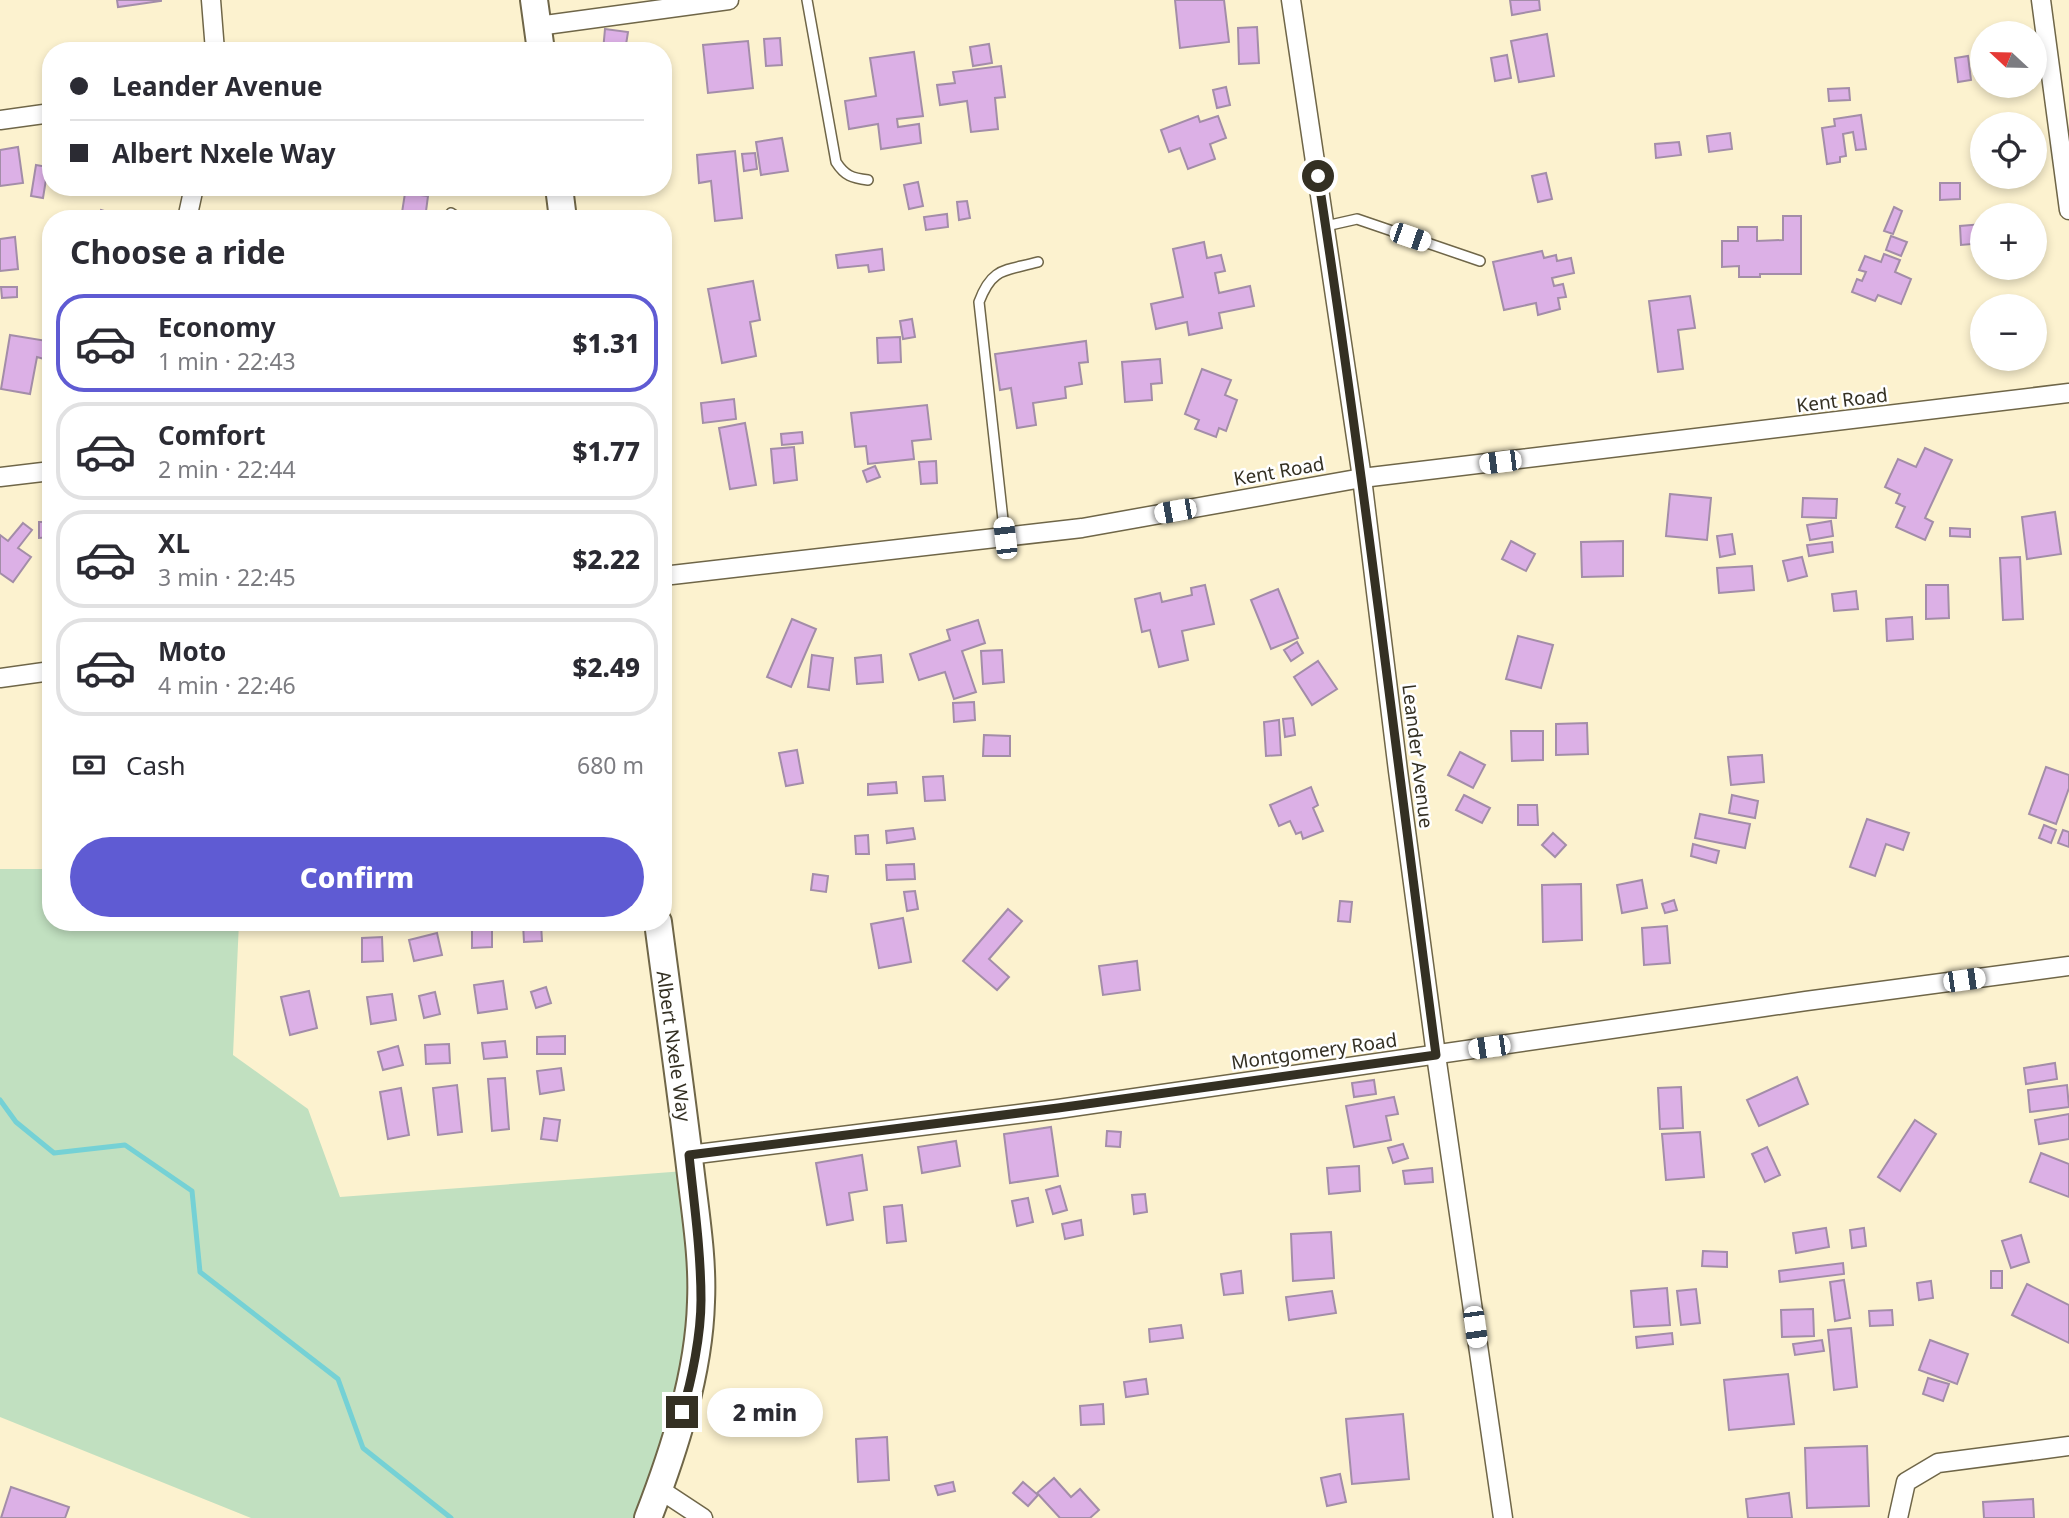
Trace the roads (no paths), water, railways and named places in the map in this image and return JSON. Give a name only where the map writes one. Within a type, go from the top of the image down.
[{"type":"main road","points":[[534,0],[539,38]]},
{"type":"main road","name":"Albert Nxele Way","points":[[648,1518],[690,1386],[701,1302],[689,1155],[659,931]]},
{"type":"street","points":[[211,0],[214,42]]},
{"type":"street","points":[[539,38],[729,0]]},
{"type":"street","name":"Leander Avenue","points":[[1291,0],[1362,478],[1436,1055],[1503,1518]]},
{"type":"street","points":[[2041,0],[2069,210]]},
{"type":"street","points":[[0,120],[42,114]]},
{"type":"street","name":"Kent Road","points":[[672,575],[1082,528],[1362,478],[2069,393]]},
{"type":"street","points":[[0,477],[42,472]]},
{"type":"street","points":[[0,678],[42,672]]},
{"type":"street","name":"Montgomery Road","points":[[689,1155],[1058,1108],[2069,966]]},
{"type":"street","points":[[1898,1518],[1906,1482],[1938,1463],[2069,1446]]},
{"type":"street","points":[[659,1489],[703,1518]]},
{"type":"lane","points":[[807,0],[836,162],[843,173],[852,178],[868,180]]},
{"type":"lane","points":[[1326,226],[1357,219],[1480,261]]},
{"type":"lane","points":[[1005,538],[979,302],[994,274],[1038,262]]},
{"type":"waterway","points":[[0,1100],[16,1122],[54,1153],[125,1145],[192,1191],[200,1272],[338,1379],[363,1448],[451,1518]]}]
